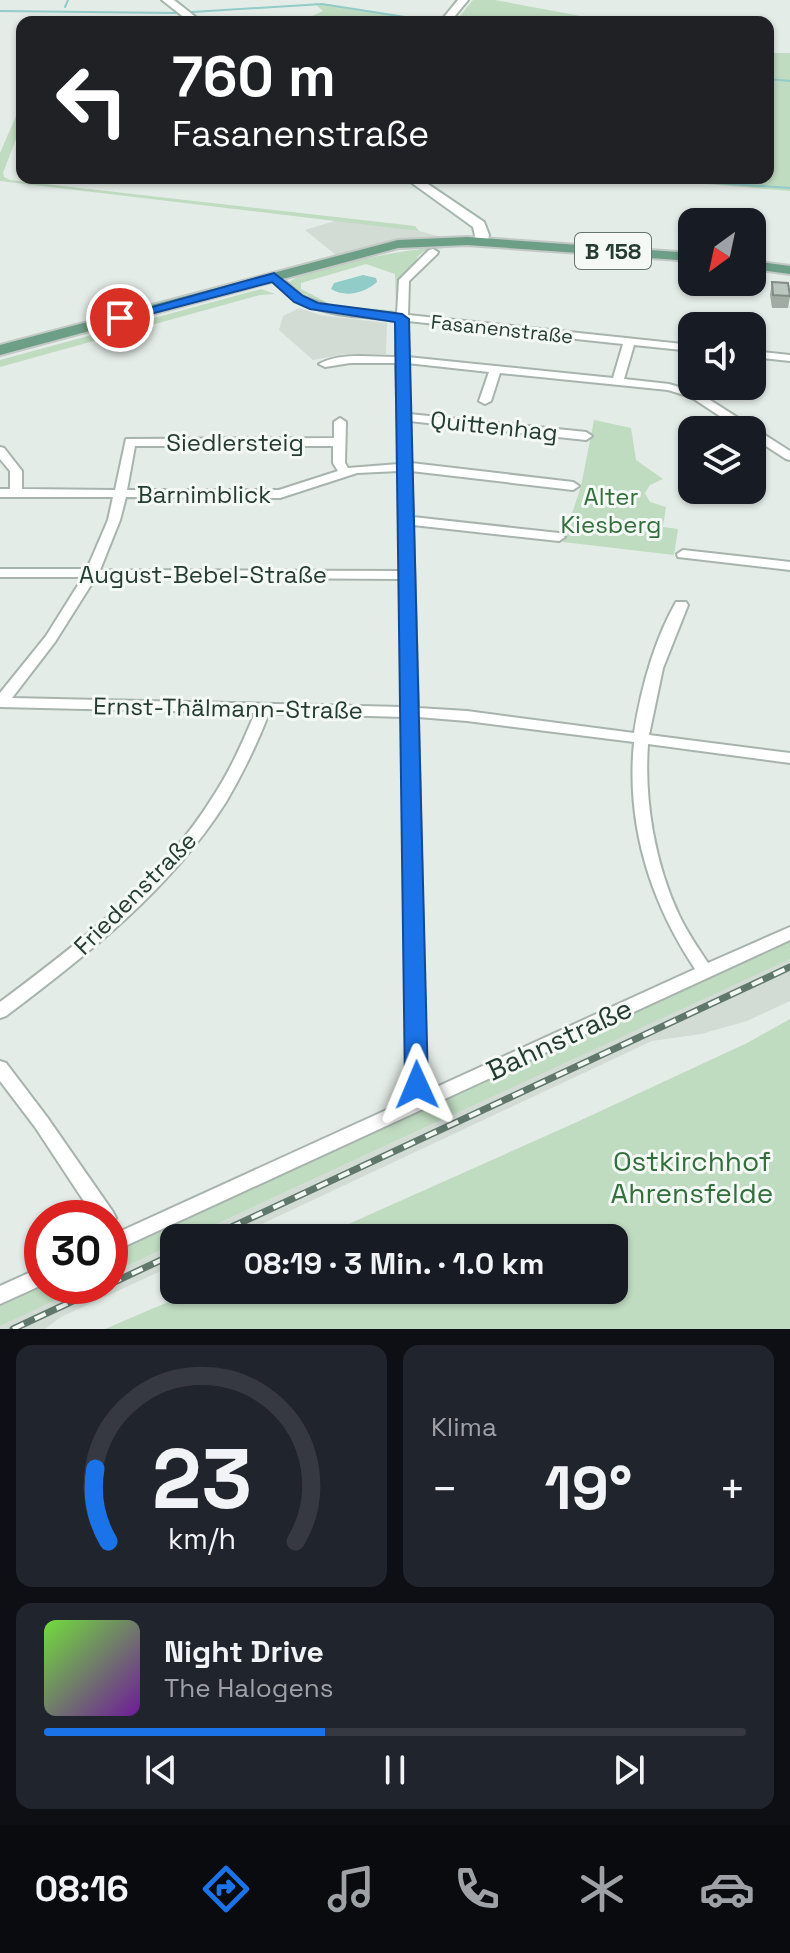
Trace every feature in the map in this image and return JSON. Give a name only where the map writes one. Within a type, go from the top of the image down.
[{"type":"main road","points":[[167,0],[189,16]]},
{"type":"main road","points":[[420,184],[479,225],[482,241]]},
{"type":"main road","name":"B 158","points":[[0,350],[398,244],[482,241],[678,256]]},
{"type":"main road","points":[[766,267],[790,270]]},
{"type":"street","points":[[426,1099],[417,1085],[407,520],[401,360],[404,280],[433,252]]},
{"type":"street","name":"Fasanenstraße","points":[[274,277],[299,299],[315,306],[402,319],[678,347]]},
{"type":"street","points":[[618,381],[629,342]]},
{"type":"street","points":[[766,355],[790,358]]},
{"type":"street","points":[[325,364],[401,360],[618,381],[685,391],[726,416]]},
{"type":"street","points":[[485,401],[496,369]]},
{"type":"street","name":"Quittenhag","points":[[402,417],[586,436]]},
{"type":"street","points":[[340,422],[339,463],[344,471]]},
{"type":"street","points":[[766,441],[790,456]]},
{"type":"street","name":"Siedlersteig","points":[[120,494],[130,442],[340,442]]},
{"type":"street","points":[[0,451],[18,476],[16,494]]},
{"type":"street","name":"Barnimblick","points":[[0,493],[280,494],[344,471],[403,467],[573,486]]},
{"type":"street","points":[[0,702],[56,633],[90,574],[113,522],[120,494]]},
{"type":"street","points":[[407,520],[559,537]]},
{"type":"street","points":[[683,554],[790,566]]},
{"type":"street","name":"August-Bebel-Straße","points":[[0,573],[407,575]]},
{"type":"street","points":[[681,605],[659,657],[640,738],[637,773],[643,829],[674,923],[705,972]]},
{"type":"street","name":"Ernst-Thälmann-Straße","points":[[0,702],[467,716],[790,758]]},
{"type":"street","name":"Friedenstraße","points":[[0,1011],[96,937],[184,847],[240,768],[264,709]]},
{"type":"street","name":"Bahnstraße","points":[[128,1229],[426,1099],[790,933]]},
{"type":"street","points":[[0,1068],[94,1200]]},
{"type":"street","points":[[0,1295],[24,1284]]},
{"type":"shaded area","points":[[338,220],[442,237],[375,246],[337,256],[305,230]]},
{"type":"shaded area","points":[[299,308],[320,315],[387,323],[386,354],[344,354],[313,360],[279,330],[283,316]]},
{"type":"shaded area","points":[[790,943],[790,1001],[747,1021],[701,1034],[652,1041],[262,1224],[216,1224],[433,1124]]},
{"type":"shaded area","points":[[160,1251],[160,1271],[128,1286],[128,1266]]},
{"type":"shaded area","points":[[24,1304],[89,1304],[61,1317],[45,1329],[0,1329],[0,1311]]},
{"type":"green space","points":[[473,0],[495,0],[581,16],[460,16]]},
{"type":"green space","points":[[314,3],[401,16],[312,16],[323,11]]},
{"type":"green space","points":[[774,53],[790,53],[790,191],[707,184],[774,184]]},
{"type":"green space","points":[[16,116],[16,139],[3,173],[4,177],[16,183],[0,181],[0,153]]},
{"type":"green space","points":[[25,184],[415,226],[419,231]]},
{"type":"green space","points":[[439,247],[454,247],[426,250],[418,256],[400,305],[396,305],[395,274],[366,264],[301,283],[301,289],[332,305],[399,311],[396,316],[324,305],[299,293],[288,283],[317,270],[366,258]]},
{"type":"green space","points":[[261,289],[275,294],[260,295],[0,367],[0,360]]},
{"type":"green space","name":"Alter Kiesberg","points":[[594,420],[631,428],[636,460],[663,479],[650,485],[645,493],[650,502],[666,507],[663,527],[678,529],[674,555],[563,542],[581,486]]},
{"type":"green space","points":[[790,938],[790,959],[216,1224],[167,1224]]},
{"type":"green space","name":"Ostkirchhof Ahrensfelde","points":[[790,1019],[790,1329],[105,1329],[163,1304],[628,1304],[628,1224],[348,1224],[747,1043]]},
{"type":"green space","points":[[160,1227],[160,1251],[128,1266],[128,1242]]},
{"type":"green space","points":[[24,1290],[24,1304],[47,1304],[0,1326],[0,1301]]},
{"type":"water","points":[[363,275],[376,278],[377,282],[355,293],[331,289],[334,283]]},
{"type":"building","points":[[772,282],[788,283],[790,296],[773,295]]},
{"type":"waterway","points":[[65,7],[68,0]]},
{"type":"waterway","points":[[192,12],[322,4],[399,16]]},
{"type":"waterway","points":[[0,11],[176,13]]},
{"type":"waterway","points":[[774,80],[790,81]]},
{"type":"waterway","points":[[732,184],[790,188]]},
{"type":"railway","points":[[238,1224],[790,967]]},
{"type":"railway","points":[[128,1276],[160,1261]]},
{"type":"railway","points":[[13,1329],[66,1304]]},
{"type":"route","points":[[120,318],[274,277],[299,299],[315,306],[402,319],[417,1085]]}]
